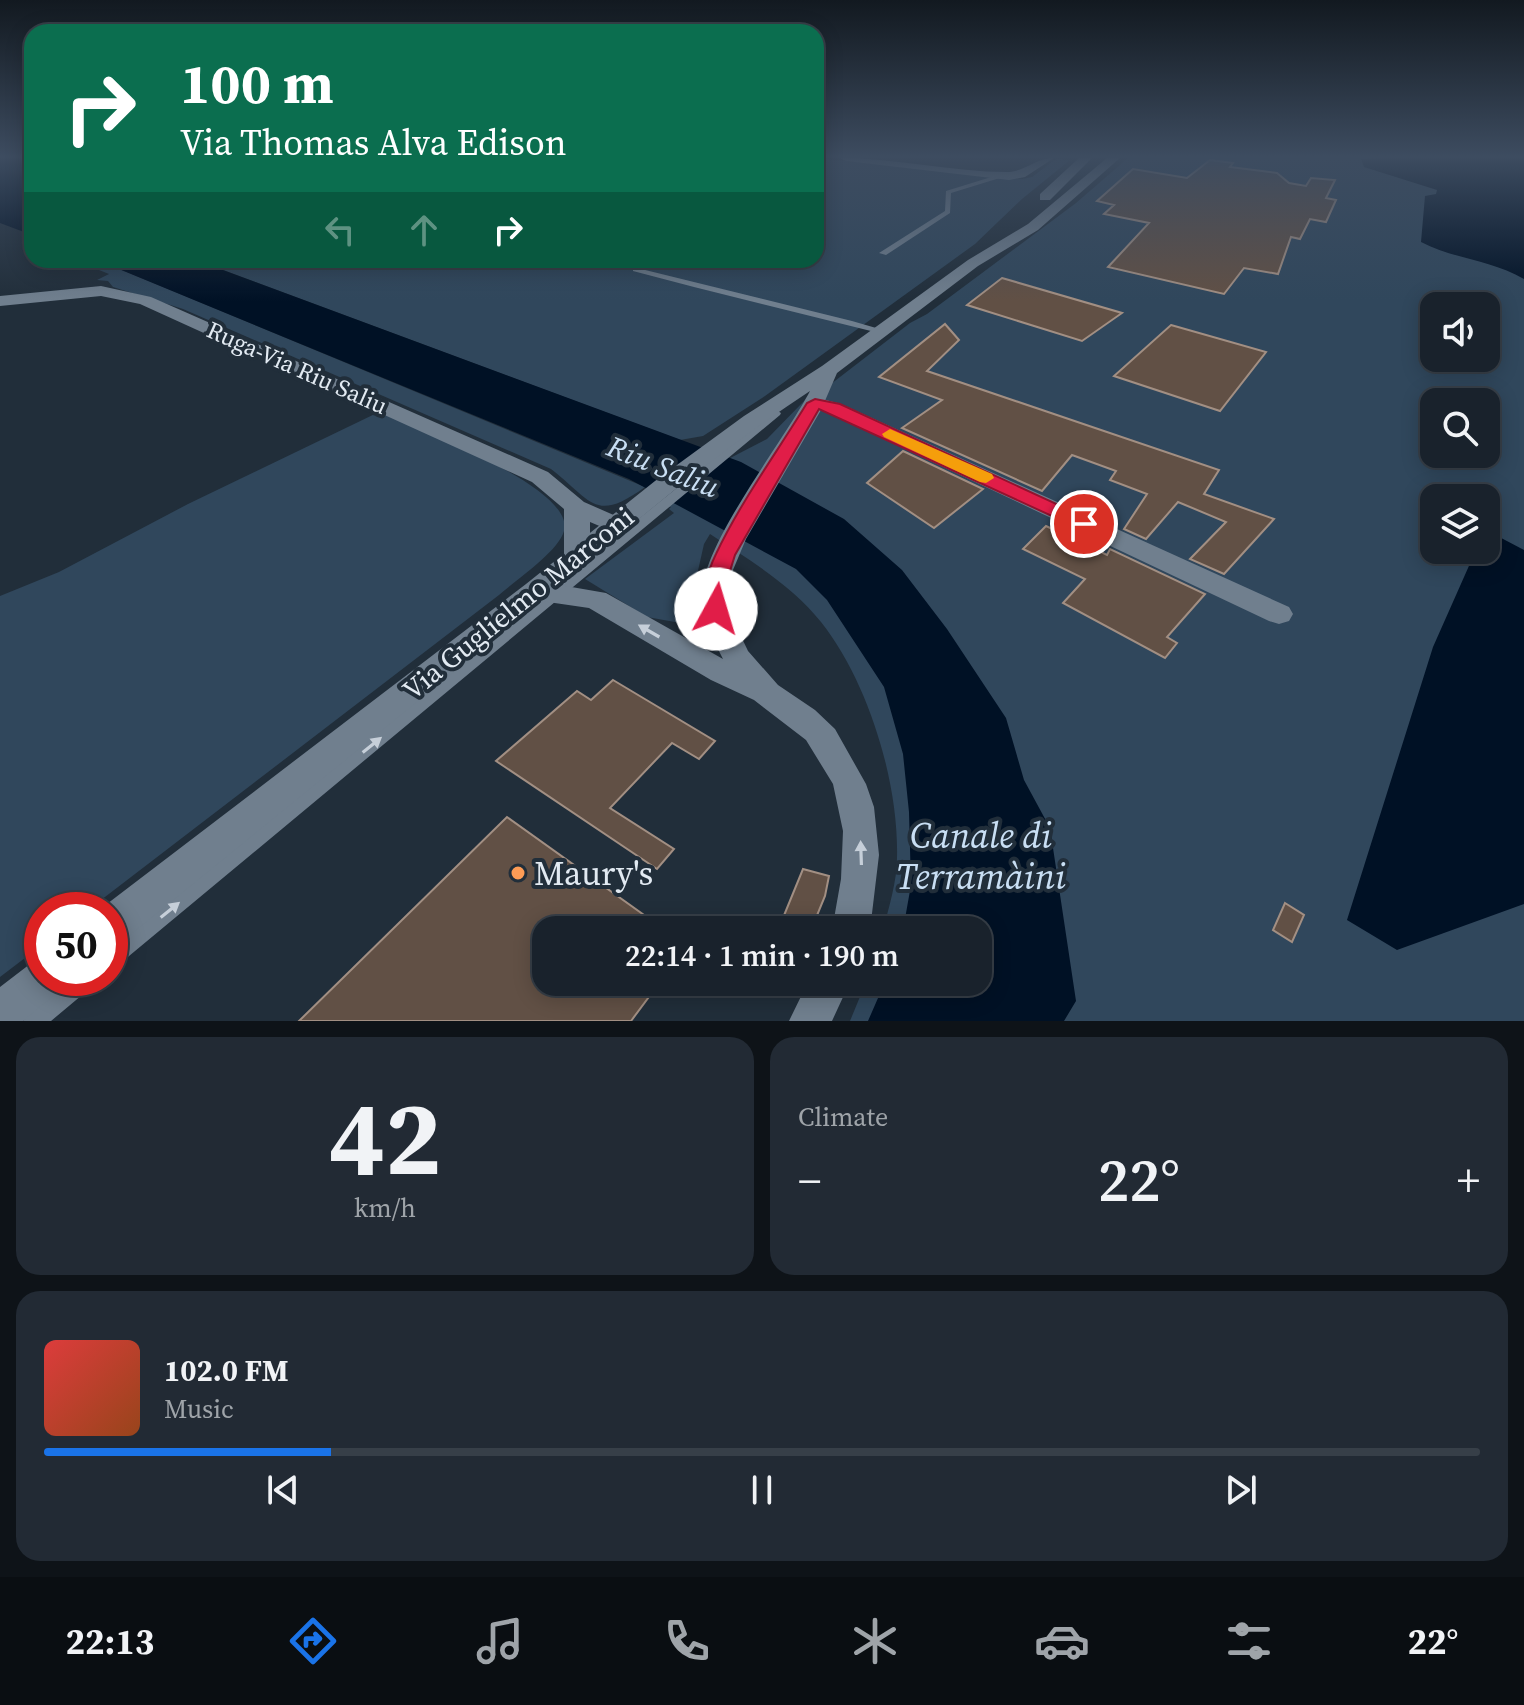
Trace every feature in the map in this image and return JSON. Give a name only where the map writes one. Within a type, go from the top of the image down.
[{"type":"main road","name":"Via Guglielmo Marconi","points":[[973,263],[1036,206]]},
{"type":"main road","name":"Via Guglielmo Marconi","points":[[128,912],[547,593],[577,557],[879,330],[973,263],[1033,227],[1059,206]]},
{"type":"main road","name":"Ruga-Via Riu Saliu","points":[[0,301],[44,294],[101,291],[145,300],[540,477],[576,507],[630,519]]},
{"type":"main road","points":[[767,693],[745,669],[731,645],[716,609],[716,584],[725,555],[782,454],[815,403],[829,370]]},
{"type":"main road","points":[[815,403],[834,408],[1279,614]]},
{"type":"main road","points":[[576,507],[579,536],[577,557]]},
{"type":"main road","points":[[547,593],[596,600],[796,710],[823,737],[841,765],[860,817],[862,881],[854,916]]},
{"type":"main road","points":[[0,1013],[24,994]]},
{"type":"main road","points":[[810,1021],[823,996]]},
{"type":"lane","points":[[883,253],[948,212],[948,206]]},
{"type":"lane","points":[[636,269],[703,290],[797,308],[879,330]]},
{"type":"lane","points":[[128,944],[547,593],[630,519]]},
{"type":"lane","points":[[34,1021],[65,996]]},
{"type":"shaded area","points":[[824,206],[1015,206],[975,244],[765,396],[703,436],[680,440],[218,268],[824,268]]},
{"type":"shaded area","points":[[1072,206],[1524,206],[1524,1021],[850,1021],[860,996],[992,996],[992,916],[886,916],[897,867],[893,797],[866,703],[838,646],[797,597],[710,534],[704,544],[686,624],[647,617],[585,579],[674,513],[669,509],[671,507],[665,506],[709,469],[767,439],[805,400],[827,387],[910,323],[927,314]]},
{"type":"shaded area","points":[[94,268],[116,268],[645,487],[615,504],[595,504],[551,469],[183,309],[113,287],[108,281],[97,280],[109,274]]},
{"type":"shaded area","points":[[379,412],[455,444],[520,478],[545,496],[561,514],[564,531],[545,557],[499,595],[111,892],[24,892],[24,959],[0,977],[0,596],[59,572],[188,504]]},
{"type":"water","points":[[0,206],[24,206],[24,232],[0,223]]},
{"type":"water","points":[[1424,206],[1524,206],[1524,279],[1499,268],[1421,242]]},
{"type":"water","name":"Canale di Terramàini","points":[[116,268],[218,268],[741,462],[844,519],[902,570],[947,629],[1006,718],[1024,780],[1050,828],[1076,1001],[1064,1021],[868,1021],[879,996],[992,996],[992,916],[905,916],[911,885],[909,812],[903,754],[884,687],[827,600],[796,569],[629,479]]},
{"type":"water","points":[[1500,537],[1524,550],[1524,904],[1397,950],[1347,920],[1433,647],[1470,564],[1500,564]]},
{"type":"building","points":[[1113,206],[1333,206],[1326,222],[1310,219],[1300,239],[1291,237],[1278,274],[1244,268],[1224,294],[1108,267],[1149,223],[1104,214]]},
{"type":"building","points":[[1002,278],[1122,313],[1082,341],[967,305]]},
{"type":"building","points":[[945,324],[959,340],[927,371],[1219,470],[1204,494],[1274,519],[1224,574],[1190,559],[1226,522],[1178,502],[1146,539],[1124,529],[1147,494],[1110,480],[1116,471],[1072,455],[1042,491],[902,428],[942,400],[879,377]]},
{"type":"building","points":[[1171,325],[1266,352],[1220,411],[1114,376]]},
{"type":"building","points":[[903,451],[983,489],[934,528],[867,483]]},
{"type":"building","points":[[1046,526],[1107,555],[1110,549],[1205,594],[1167,637],[1177,643],[1165,658],[1063,603],[1085,579],[1023,549]]},
{"type":"building","points":[[613,680],[715,741],[699,759],[672,743],[610,808],[674,849],[657,869],[496,761],[577,691],[591,700]]},
{"type":"building","name":"Maury's","points":[[507,817],[645,916],[532,916],[532,996],[650,996],[631,1021],[299,1021]]},
{"type":"building","points":[[803,869],[829,876],[817,916],[784,916]]},
{"type":"building","points":[[1285,903],[1304,915],[1292,942],[1273,930]]},
{"type":"slow traffic","points":[[890,434],[986,478]]},
{"type":"place","name":"Maury's","points":[[518,873]]},
{"type":"route","points":[[716,609],[716,584],[725,555],[782,454],[815,403],[834,408],[1084,524]]},
{"type":"water label","name":"Riu Saliu","points":[[663,467]]}]
